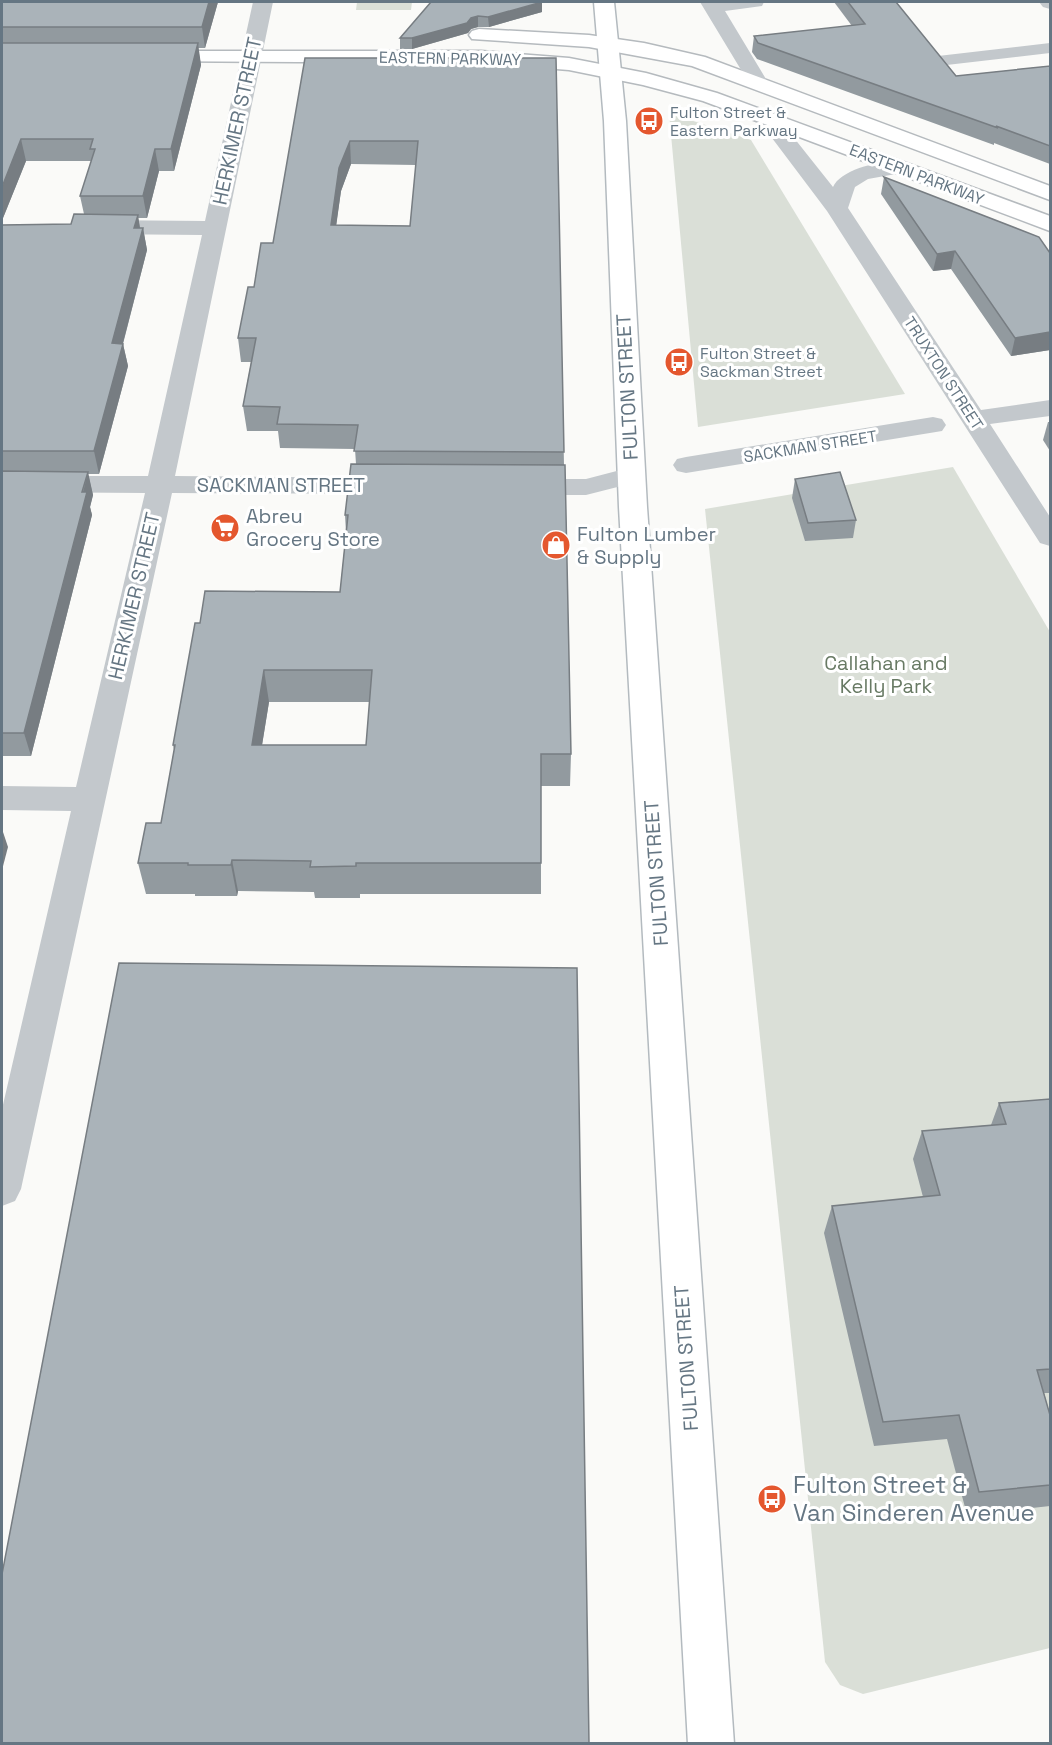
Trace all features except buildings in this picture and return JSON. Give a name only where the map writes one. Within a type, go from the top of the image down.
[{"type":"main road","name":"FULTON STREET","points":[[604,2],[611,72],[632,475],[711,1743]]},
{"type":"main road","name":"EASTERN PARKWAY","points":[[458,35],[536,36],[607,43],[698,61],[1050,193]]},
{"type":"main road","name":"EASTERN PARKWAY","points":[[139,57],[254,40],[569,64],[646,79],[710,97],[1050,224]]},
{"type":"street","name":"HERKIMER STREET","points":[[2,1189],[160,484],[263,2]]},
{"type":"street","points":[[755,2],[712,4],[759,84]]},
{"type":"street","name":"TRUXTON STREET","points":[[768,118],[837,208],[1050,537]]},
{"type":"street","points":[[837,208],[844,184],[861,174],[899,167]]},
{"type":"street","points":[[74,227],[213,228]]},
{"type":"street","points":[[973,418],[1050,408]]},
{"type":"street","name":"SACKMAN STREET","points":[[687,465],[933,425]]},
{"type":"street","points":[[491,486],[586,487],[632,475]]},
{"type":"street","name":"SACKMAN STREET","points":[[2,484],[420,486]]},
{"type":"street","points":[[2,798],[88,799]]},
{"type":"lane","points":[[938,61],[1050,48]]},
{"type":"green space","points":[[357,2],[412,2],[411,10],[356,10]]},
{"type":"green space","points":[[669,113],[751,140],[905,394],[698,427]]},
{"type":"green space","name":"Callahan and Kelly Park","points":[[953,467],[1050,632],[1050,1648],[863,1694],[840,1685],[825,1662],[705,509]]},
{"type":"place","name":"Fulton Street & Eastern Parkway","points":[[649,121]]},
{"type":"place","name":"Fulton Street & Sackman Street","points":[[679,362]]},
{"type":"place","name":"Abreu Grocery Store","points":[[225,528]]},
{"type":"place","name":"Fulton Lumber & Supply","points":[[556,545]]},
{"type":"place","name":"Fulton Street & Van Sinderen Avenue","points":[[772,1499]]}]
